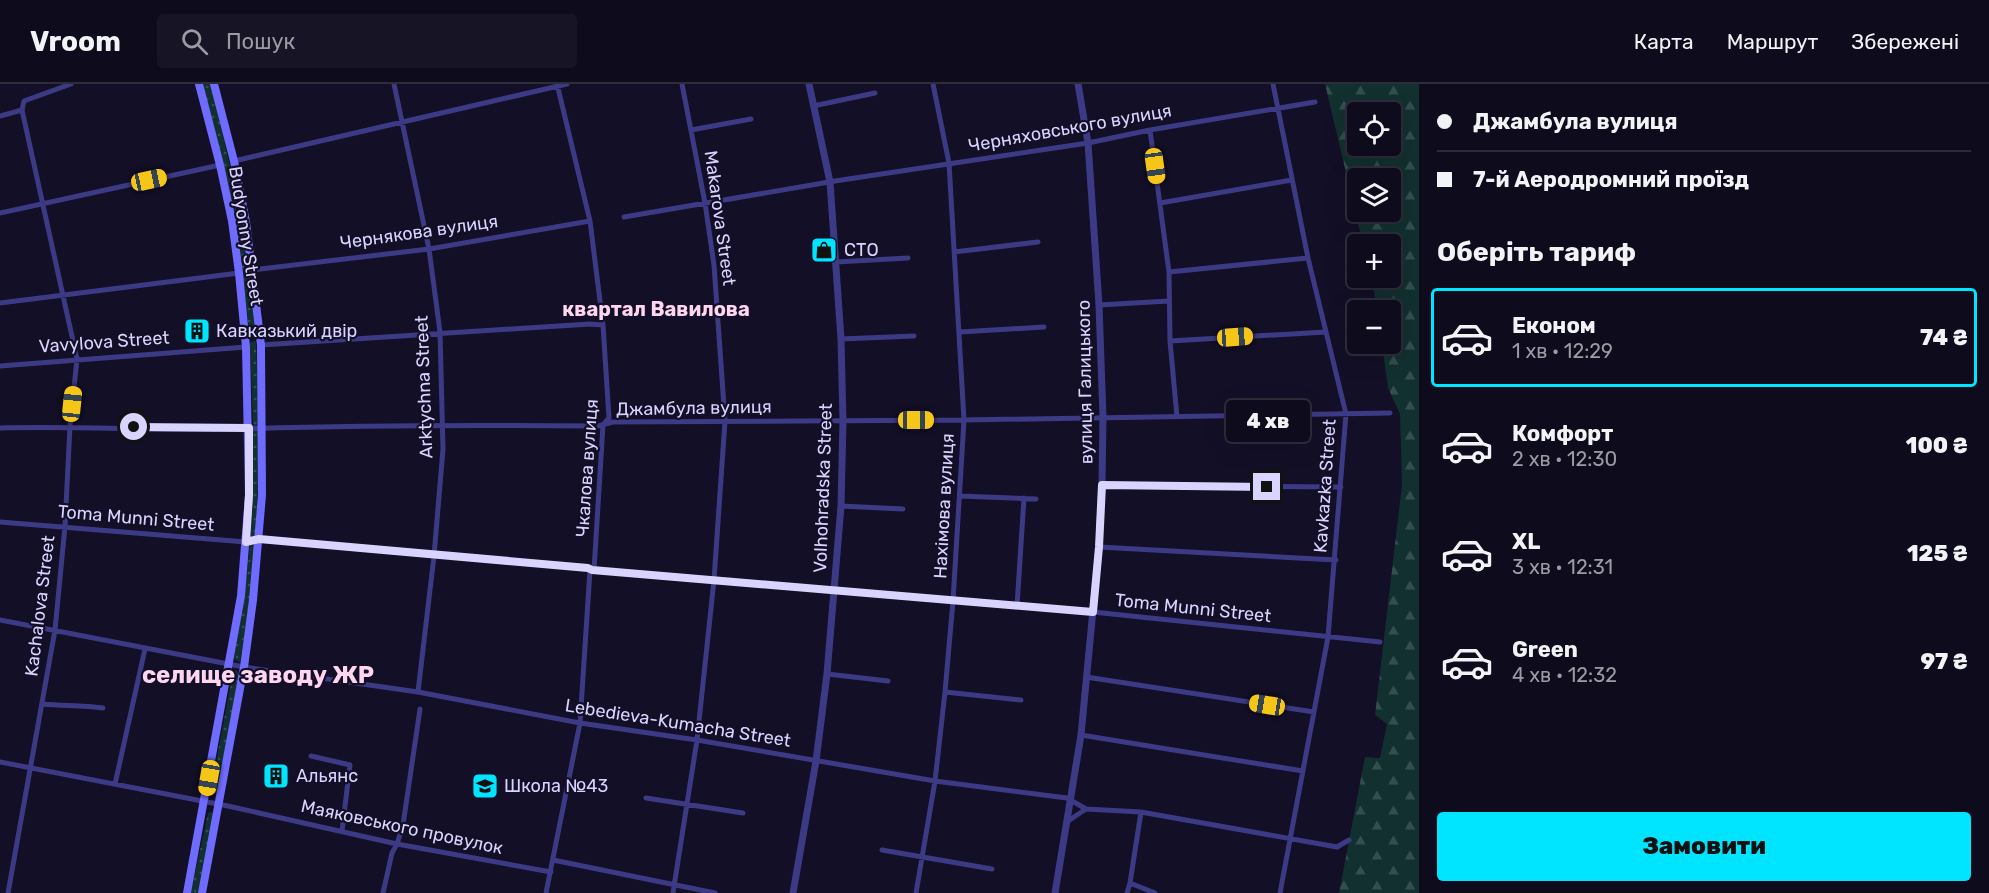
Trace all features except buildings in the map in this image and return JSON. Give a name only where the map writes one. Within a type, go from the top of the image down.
[{"type":"main road","name":"Budyonny Street","points":[[187,893],[241,596],[249,495],[246,347],[239,273],[232,221],[199,84]]},
{"type":"main road","name":"Budyonny Street","points":[[202,893],[244,667],[254,600],[259,539],[262,428],[261,345],[246,222],[234,161],[214,84]]},
{"type":"street","points":[[0,116],[22,110],[24,100],[71,84]]},
{"type":"street","name":"Arktychna Street","points":[[394,84],[429,249],[440,332],[443,449],[434,556],[418,692]]},
{"type":"street","points":[[234,161],[567,84]]},
{"type":"street","name":"Makarova Street","points":[[673,893],[698,740],[714,580],[725,421],[714,271],[705,203],[682,84]]},
{"type":"street","name":"Volhohradska Street","points":[[793,893],[816,760],[827,674],[841,506],[843,420],[841,339],[830,182],[808,84]]},
{"type":"street","name":"Нахімова вулиця","points":[[916,893],[935,781],[945,692],[964,420],[949,163],[933,84]]},
{"type":"street","name":"вулиця Галицького","points":[[1055,893],[1081,735],[1099,547],[1102,485],[1103,417],[1099,305],[1088,143],[1078,84]]},
{"type":"street","name":"Kavkazka Street","points":[[1273,84],[1308,258],[1346,414],[1329,637],[1280,893]]},
{"type":"street","name":"Чкалова вулиця","points":[[546,893],[580,723],[603,425],[609,418],[603,325],[590,221],[557,85]]},
{"type":"street","points":[[813,106],[875,93]]},
{"type":"street","name":"Черняховського вулиця","points":[[830,182],[1088,143],[1315,102]]},
{"type":"street","name":"Kachalova Street","points":[[8,893],[55,630],[77,359],[22,110]]},
{"type":"street","points":[[691,130],[751,119]]},
{"type":"street","points":[[1150,130],[1169,273],[1170,341],[1177,417]]},
{"type":"street","points":[[0,213],[220,165]]},
{"type":"street","points":[[1160,203],[1292,180]]},
{"type":"street","points":[[624,217],[830,182]]},
{"type":"street","name":"Чернякова вулиця","points":[[252,270],[429,249],[590,221]]},
{"type":"street","points":[[954,252],[1038,243]]},
{"type":"street","points":[[836,262],[908,258]]},
{"type":"street","points":[[1169,273],[1308,258]]},
{"type":"street","points":[[0,303],[239,273]]},
{"type":"street","points":[[1099,305],[1169,301]]},
{"type":"street","points":[[261,345],[440,332],[603,325]]},
{"type":"street","points":[[960,332],[1044,327]]},
{"type":"street","points":[[1170,341],[1326,332]]},
{"type":"street","points":[[841,339],[914,336]]},
{"type":"street","name":"Vavylova Street","points":[[0,366],[246,347]]},
{"type":"street","name":"Джамбула вулиця","points":[[0,428],[603,425],[613,422],[964,420],[1390,413]]},
{"type":"street","points":[[1102,485],[1341,487]]},
{"type":"street","points":[[960,496],[1035,499]]},
{"type":"street","points":[[1017,606],[1024,498]]},
{"type":"street","points":[[841,506],[903,509]]},
{"type":"street","name":"Toma Munni Street","points":[[0,522],[246,542],[259,539],[592,570],[1093,612],[1380,642]]},
{"type":"street","points":[[1099,547],[1336,560]]},
{"type":"street","name":"Lebedieva-Kumacha Street","points":[[0,620],[244,667],[418,692],[580,723],[698,740],[935,781],[1067,798],[1086,809],[1141,812],[1337,847],[1349,840]]},
{"type":"street","points":[[115,784],[145,649]]},
{"type":"street","points":[[827,674],[888,681]]},
{"type":"street","points":[[1086,676],[1314,712]]},
{"type":"street","points":[[945,692],[1021,700]]},
{"type":"street","points":[[43,704],[103,708]]},
{"type":"street","points":[[383,893],[392,853],[403,825],[420,709]]},
{"type":"street","points":[[1081,735],[1303,771]]},
{"type":"street","points":[[311,756],[350,765],[342,831]]},
{"type":"street","name":"Маяковського провулок","points":[[0,762],[205,801],[397,844],[550,872]]},
{"type":"street","points":[[646,798],[743,813]]},
{"type":"street","points":[[1068,821],[1086,809]]},
{"type":"street","points":[[1127,893],[1141,812]]},
{"type":"street","points":[[882,850],[992,869]]},
{"type":"street","points":[[553,860],[715,893]]},
{"type":"street","points":[[1130,883],[1155,893]]},
{"type":"green space","points":[[203,84],[211,84],[242,218],[256,338],[250,338],[236,219]]},
{"type":"green space","points":[[1325,84],[1419,84],[1419,893],[1339,893],[1365,757],[1380,758],[1387,724],[1375,715],[1402,485],[1400,414],[1388,388],[1383,354],[1401,354],[1401,300],[1376,300],[1373,288],[1401,288],[1401,234],[1361,234],[1358,222],[1401,222],[1401,168],[1347,168],[1347,177]]},
{"type":"green space","points":[[256,341],[259,426],[253,426],[250,342]]},
{"type":"green space","points":[[253,430],[260,430],[256,537],[250,538],[253,496]]},
{"type":"green space","points":[[255,542],[251,592],[240,662],[234,658],[250,545]]},
{"type":"green space","points":[[236,670],[239,673],[218,792],[213,794],[211,789],[233,672]]},
{"type":"green space","points":[[211,812],[214,815],[198,893],[191,893],[208,813]]},
{"type":"place","name":"СТО","points":[[824,250]]},
{"type":"place","name":"Кавказький двір","points":[[197,331]]},
{"type":"place","name":"Альянс","points":[[276,776]]},
{"type":"place","name":"Школа №43","points":[[485,786]]},
{"type":"district","name":"квартал Вавилова","points":[[656,309]]},
{"type":"district","name":"селище заводу ЖР","points":[[258,675]]},
{"type":"route","points":[[134,427],[249,428],[246,542],[259,539],[588,568],[590,570],[1093,612],[1102,485],[1267,487]]}]
